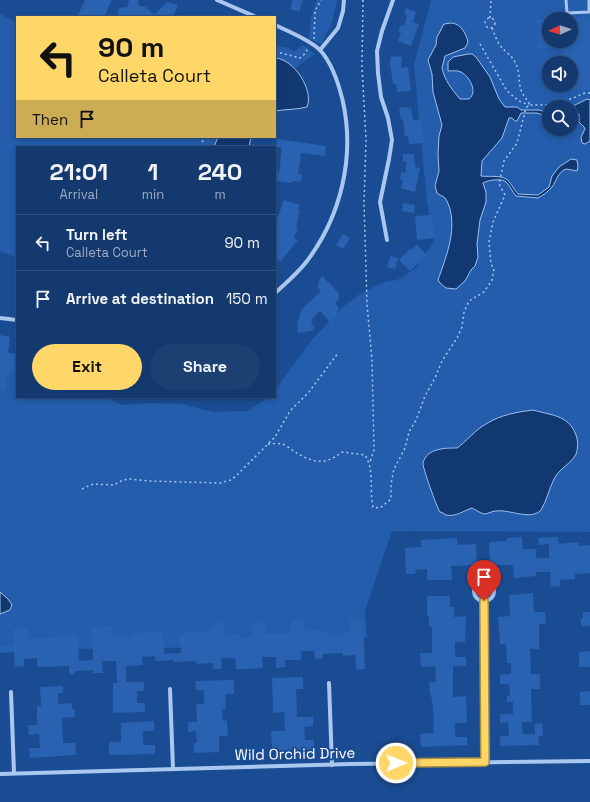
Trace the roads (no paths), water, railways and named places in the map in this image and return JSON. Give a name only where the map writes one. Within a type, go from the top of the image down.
[{"type":"street","points":[[217,0],[254,16]]},
{"type":"street","points":[[320,50],[338,28],[343,11],[344,0]]},
{"type":"street","points":[[387,240],[380,202],[392,140],[388,118],[381,97],[377,51],[382,31],[394,0]]},
{"type":"street","points":[[276,25],[312,43],[320,50],[333,71],[342,95],[347,120],[348,146],[340,197],[319,243],[307,262],[276,292]]},
{"type":"street","points":[[0,318],[16,320]]},
{"type":"street","points":[[483,580],[491,583],[494,590],[491,598],[484,601],[476,598],[473,591],[476,584],[483,580]]},
{"type":"street","points":[[484,601],[485,762]]},
{"type":"street","points":[[329,683],[332,765]]},
{"type":"street","points":[[170,689],[173,769]]},
{"type":"street","points":[[11,692],[14,774]]},
{"type":"street","name":"Wild Orchid Drive","points":[[0,774],[332,765],[590,761]]},
{"type":"lane","points":[[566,0],[567,13],[589,12],[589,0]]}]
